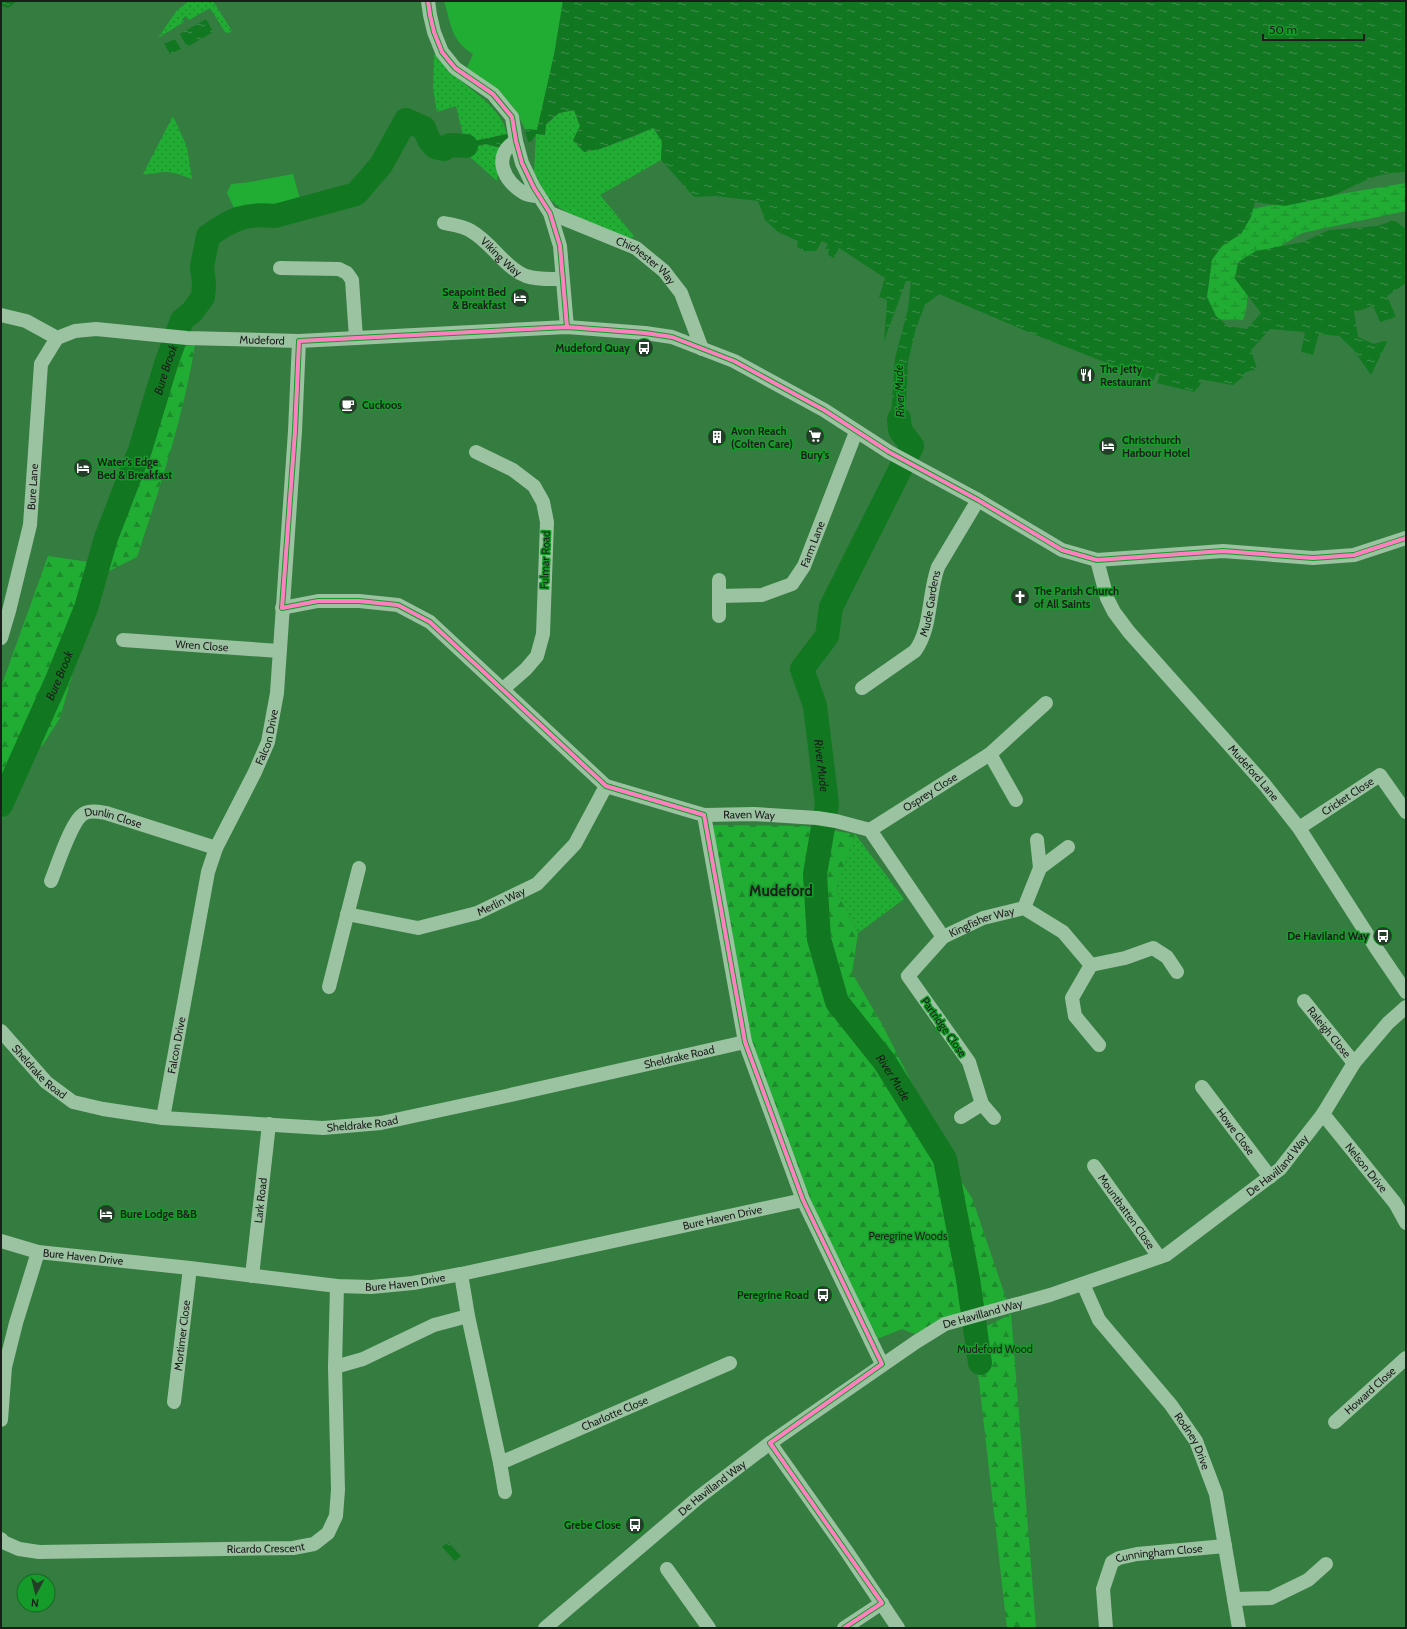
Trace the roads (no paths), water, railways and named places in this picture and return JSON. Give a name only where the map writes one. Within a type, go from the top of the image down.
[{"type":"street","points":[[428,1],[434,32],[442,52],[456,68],[493,94],[512,117],[522,163],[550,214],[560,246],[567,328]]},
{"type":"street","points":[[516,141],[509,145],[503,154],[502,169],[509,181],[525,194],[539,196]]},
{"type":"street","name":"Chichester Way","points":[[550,214],[636,248],[664,271],[682,293],[702,349]]},
{"type":"street","name":"Viking Way","points":[[444,223],[469,230],[484,240],[511,267],[524,276],[539,279],[562,279]]},
{"type":"street","points":[[280,268],[339,269],[347,273],[352,280],[356,338]]},
{"type":"street","points":[[1,315],[26,321],[57,338]]},
{"type":"street","name":"Mudeford","points":[[57,338],[75,331],[96,329],[187,338],[299,341],[567,328],[645,333],[672,337],[734,361],[824,410],[889,452],[978,500],[1062,550],[1097,560],[1223,551],[1313,558],[1354,555],[1403,544]]},
{"type":"street","name":"Bure Lane","points":[[1,638],[30,525],[41,364],[57,338]]},
{"type":"street","name":"Falcon Drive","points":[[163,1118],[208,872],[216,848],[255,772],[268,742],[277,693],[295,431],[299,341]]},
{"type":"street","name":"Farm Lane","points":[[719,596],[762,595],[792,584],[804,566],[856,432]]},
{"type":"street","name":"Fulmar Road","points":[[476,452],[513,470],[534,486],[544,502],[547,522],[543,634],[537,656],[526,669],[503,690]]},
{"type":"street","name":"Mude Gardens","points":[[862,688],[915,651],[921,643],[924,634],[933,579],[938,567],[978,500]]},
{"type":"street","name":"Mudeford Lane","points":[[1097,560],[1107,598],[1114,612],[1129,632],[1264,785],[1299,828],[1406,992]]},
{"type":"street","points":[[719,580],[719,616]]},
{"type":"street","name":"Raven Way","points":[[282,608],[318,601],[359,601],[398,605],[430,622],[606,786],[704,815],[754,814],[817,818],[833,820],[870,830]]},
{"type":"street","name":"Wren Close","points":[[123,640],[279,651]]},
{"type":"street","name":"Osprey Close","points":[[870,830],[990,754],[1046,703]]},
{"type":"street","points":[[990,754],[1016,800]]},
{"type":"street","name":"Cricket Close","points":[[1299,828],[1380,775],[1406,812]]},
{"type":"street","name":"Merlin Way","points":[[347,914],[418,928],[477,914],[537,884],[575,844],[606,786]]},
{"type":"street","name":"Dunlin Close","points":[[51,881],[74,824],[84,813],[94,811],[106,812],[216,848]]},
{"type":"street","points":[[704,815],[746,1042],[804,1200],[882,1364]]},
{"type":"street","points":[[870,830],[943,937]]},
{"type":"street","name":"Kingfisher Way","points":[[1024,908],[1040,868],[1037,840]]},
{"type":"street","points":[[1040,868],[1068,847]]},
{"type":"street","points":[[329,987],[359,868]]},
{"type":"street","name":"Kingfisher Way","points":[[908,976],[943,937],[983,918],[1024,908],[1063,932],[1091,965]]},
{"type":"street","points":[[1099,1045],[1076,1016],[1072,998],[1091,965],[1125,958],[1153,948],[1166,957],[1177,972]]},
{"type":"street","name":"Partridge Close","points":[[908,976],[968,1062],[982,1104],[994,1118]]},
{"type":"street","name":"Raleigh Close","points":[[1304,1002],[1354,1063]]},
{"type":"street","name":"De Havilland Way","points":[[545,1628],[699,1497],[770,1443],[882,1364],[939,1328],[956,1321],[1050,1295],[1166,1255],[1280,1169],[1323,1114],[1354,1063],[1388,1023],[1406,1007]]},
{"type":"street","name":"Sheldrake Road","points":[[1,1031],[46,1082],[73,1102],[103,1109],[163,1118],[323,1128],[381,1123],[746,1042]]},
{"type":"street","name":"Howe Close","points":[[1202,1087],[1270,1176]]},
{"type":"street","points":[[961,1117],[982,1104]]},
{"type":"street","name":"Nelson Drive","points":[[1323,1114],[1395,1204],[1406,1223]]},
{"type":"street","name":"Lark Road","points":[[252,1276],[269,1124]]},
{"type":"street","name":"Mountbatten Close","points":[[1094,1166],[1159,1257]]},
{"type":"street","name":"Bure Haven Drive","points":[[1,1241],[38,1252],[190,1268],[337,1286],[372,1287],[461,1274],[804,1200]]},
{"type":"street","points":[[1,1420],[5,1368],[16,1323],[38,1252]]},
{"type":"street","name":"Mortimer Close","points":[[174,1402],[190,1268]]},
{"type":"street","points":[[461,1274],[468,1316],[505,1492]]},
{"type":"street","name":"Rodney Drive","points":[[1083,1284],[1099,1320],[1171,1405],[1196,1441],[1216,1494],[1239,1628]]},
{"type":"street","name":"Ricardo Crescent","points":[[1,1539],[3,1542],[19,1549],[39,1552],[293,1548],[314,1544],[328,1533],[336,1516],[338,1490],[335,1367],[337,1286]]},
{"type":"street","points":[[335,1367],[363,1359],[434,1325],[468,1316]]},
{"type":"street","name":"Howard Close","points":[[1335,1422],[1406,1358]]},
{"type":"street","name":"Charlotte Close","points":[[500,1463],[730,1363]]},
{"type":"street","points":[[770,1443],[898,1628]]},
{"type":"street","name":"Cunningham Close","points":[[1106,1628],[1103,1589],[1112,1562],[1119,1558],[1137,1554],[1226,1546]]},
{"type":"street","points":[[1234,1600],[1271,1598],[1308,1580],[1326,1564]]},
{"type":"street","points":[[667,1569],[709,1628]]},
{"type":"street","points":[[844,1628],[882,1603]]},
{"type":"water","points":[[1,1],[17,1],[8,8],[1,5]]},
{"type":"water","points":[[563,1],[1406,1],[1406,172],[1390,173],[1373,177],[1332,196],[1285,206],[1255,202],[1251,217],[1241,234],[1222,246],[1212,260],[1207,297],[1216,316],[1228,326],[1247,329],[1261,313],[1235,279],[1238,262],[1256,251],[1303,242],[1329,230],[1378,226],[1394,220],[1406,229],[1406,283],[1387,296],[1396,317],[1380,322],[1373,306],[1354,312],[1358,337],[1374,344],[1388,340],[1371,375],[1353,349],[1339,336],[1319,334],[1313,355],[1301,352],[1305,332],[1270,329],[1251,350],[1257,369],[1244,373],[1244,376],[1233,385],[1199,379],[1201,384],[1194,392],[1157,383],[1160,374],[1157,372],[1153,381],[1033,334],[939,294],[925,305],[916,328],[908,362],[905,425],[920,451],[906,444],[890,430],[895,358],[908,309],[911,281],[906,281],[884,341],[887,302],[886,299],[879,297],[885,278],[839,248],[834,258],[828,255],[829,251],[825,249],[828,244],[822,241],[816,251],[804,251],[797,247],[798,241],[778,232],[765,220],[758,201],[715,196],[694,197],[661,160],[662,141],[653,128],[600,149],[584,152],[573,140],[580,126],[574,110],[559,113],[546,124],[545,135],[536,134],[531,142],[528,142],[525,129],[537,130],[554,55]]},
{"type":"water","points":[[206,19],[213,32],[187,47],[180,34]]},
{"type":"water","points":[[175,39],[181,49],[170,54],[164,44]]},
{"type":"water","points":[[507,134],[508,141],[501,148],[486,144],[467,148],[465,143]]},
{"type":"water","points":[[448,1542],[461,1556],[455,1561],[442,1547]]},
{"type":"waterway","name":"Bure Brook","points":[[1,805],[57,680],[86,608],[106,538],[140,450],[166,364],[182,320],[192,312],[203,297],[204,284],[202,267],[208,236],[224,225],[239,218],[255,215],[275,216],[356,194],[381,165],[406,120],[424,128],[429,140],[435,147],[444,149],[450,145],[466,146]]},
{"type":"waterway","name":"River Mude","points":[[899,419],[900,430],[912,446],[831,607],[827,636],[802,669],[815,706],[827,804],[815,874],[819,939],[837,1002],[884,1061],[945,1159],[968,1279],[980,1363]]},
{"type":"place","name":"Seapoint Bed & Breakfast","points":[[520,298]]},
{"type":"place","name":"Mudeford Quay","points":[[644,348]]},
{"type":"place","name":"The Jetty Restaurant","points":[[1086,375]]},
{"type":"place","name":"Cuckoos","points":[[348,405]]},
{"type":"place","name":"Bury's","points":[[815,436]]},
{"type":"place","name":"Avon Reach (Colten Care)","points":[[717,437]]},
{"type":"place","name":"Christchurch Harbour Hotel","points":[[1108,446]]},
{"type":"place","name":"Water's Edge Bed & Breakfast","points":[[83,468]]},
{"type":"place","name":"The Parish Church of All Saints","points":[[1020,597]]},
{"type":"place","name":"De Haviland Way","points":[[1383,936]]},
{"type":"place","name":"Bure Lodge B&B","points":[[106,1214]]},
{"type":"place","name":"Peregrine Road","points":[[823,1295]]},
{"type":"place","name":"Grebe Close","points":[[635,1525]]},
{"type":"district","name":"Mudeford","points":[[781,891]]},
{"type":"park label","name":"Peregrine Woods","points":[[908,1236]]},
{"type":"park label","name":"Mudeford Wood","points":[[995,1349]]}]
